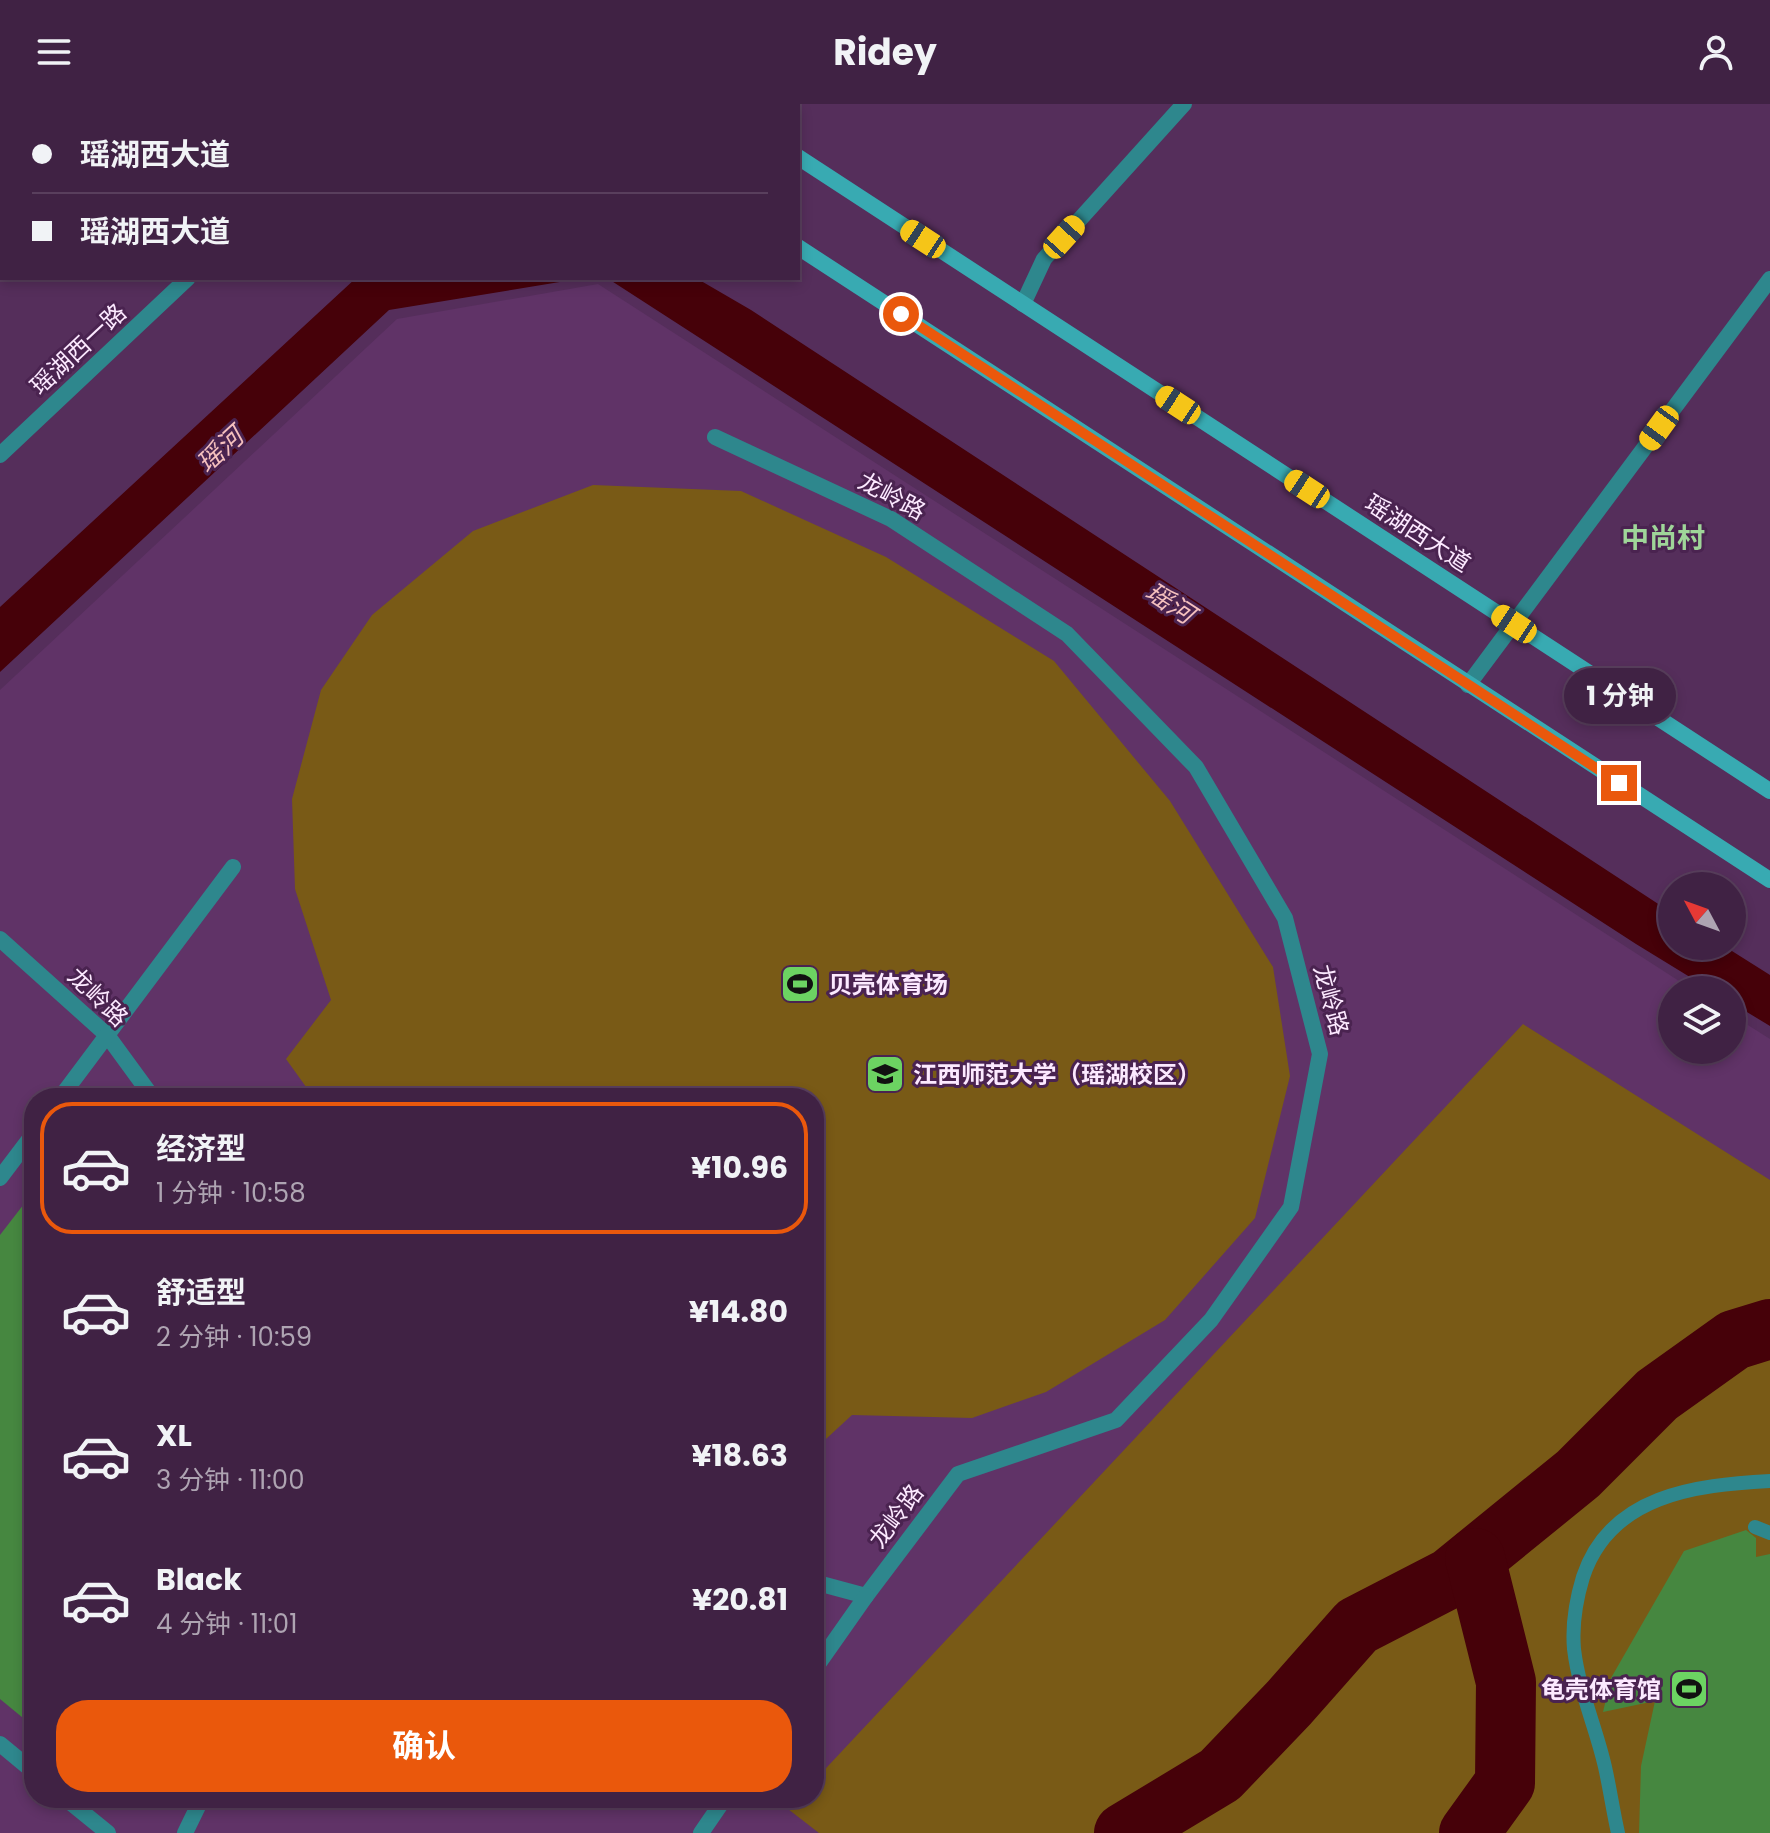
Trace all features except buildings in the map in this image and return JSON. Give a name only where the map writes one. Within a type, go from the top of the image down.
[{"type":"main road","name":"瑶湖西大道","points":[[800,158],[1770,791]]},
{"type":"main road","points":[[800,248],[1770,880]]},
{"type":"street","points":[[1023,304],[1044,259],[1184,104]]},
{"type":"street","points":[[1468,685],[1770,279]]},
{"type":"street","name":"瑶湖西一路","points":[[0,455],[186,280]]},
{"type":"street","name":"龙岭路","points":[[715,437],[891,519],[1067,634],[1196,767],[1285,918],[1320,1054],[1291,1207],[1211,1320],[1116,1420],[958,1474],[824,1656]]},
{"type":"street","points":[[67,1088],[233,867]]},
{"type":"street","name":"龙岭路","points":[[0,939],[107,1035],[146,1088]]},
{"type":"street","points":[[0,1178],[24,1146]]},
{"type":"street","points":[[824,1585],[866,1596]]},
{"type":"street","points":[[0,1744],[24,1764]]},
{"type":"street","points":[[77,1808],[108,1833]]},
{"type":"street","points":[[185,1833],[197,1808]]},
{"type":"street","points":[[701,1833],[718,1808]]},
{"type":"lane","points":[[1618,1833],[1605,1765],[1582,1692],[1574,1646],[1576,1601],[1588,1564],[1601,1538],[1625,1516],[1651,1504],[1676,1493],[1770,1481]]},
{"type":"lane","points":[[1755,1527],[1770,1533]]},
{"type":"shaded area","name":"江西师范大学（瑶湖校区）","points":[[598,284],[1671,976],[1658,976],[1658,1064],[1746,1064],[1746,1024],[1770,1039],[1770,1833],[0,1833],[0,690],[397,319]]},
{"type":"shaded area","name":"贝壳体育场","points":[[593,485],[741,491],[886,557],[1054,661],[1170,801],[1273,967],[1290,1076],[1255,1218],[1165,1320],[1046,1392],[972,1418],[852,1415],[824,1441],[824,1088],[307,1088],[286,1059],[331,1000],[295,889],[292,799],[321,690],[372,615],[473,531]]},
{"type":"shaded area","points":[[1523,1024],[1770,1180],[1770,1833],[819,1833],[788,1809],[824,1808],[824,1770]]},
{"type":"water","name":"瑶河","points":[[354,280],[572,280],[389,310],[0,672],[0,607]]},
{"type":"water","name":"瑶河","points":[[610,280],[699,280],[751,310],[1658,904],[1658,957]]},
{"type":"water","points":[[1662,960],[1746,960],[1770,975],[1770,1026],[1746,1011],[1746,976],[1688,976]]},
{"type":"waterway","points":[[1124,1833],[1220,1775],[1357,1626],[1450,1578],[1578,1474],[1657,1395],[1734,1340],[1770,1329]]},
{"type":"waterway","points":[[1469,1833],[1505,1783],[1506,1682],[1475,1558]]},
{"type":"place","name":"贝壳体育场","points":[[800,984]]},
{"type":"place","name":"江西师范大学（瑶湖校区）","points":[[885,1074]]},
{"type":"place","name":"龟壳体育馆","points":[[1689,1689]]},
{"type":"district","name":"中尚村","points":[[1663,538]]},
{"type":"route","points":[[901,314],[1619,783]]}]
